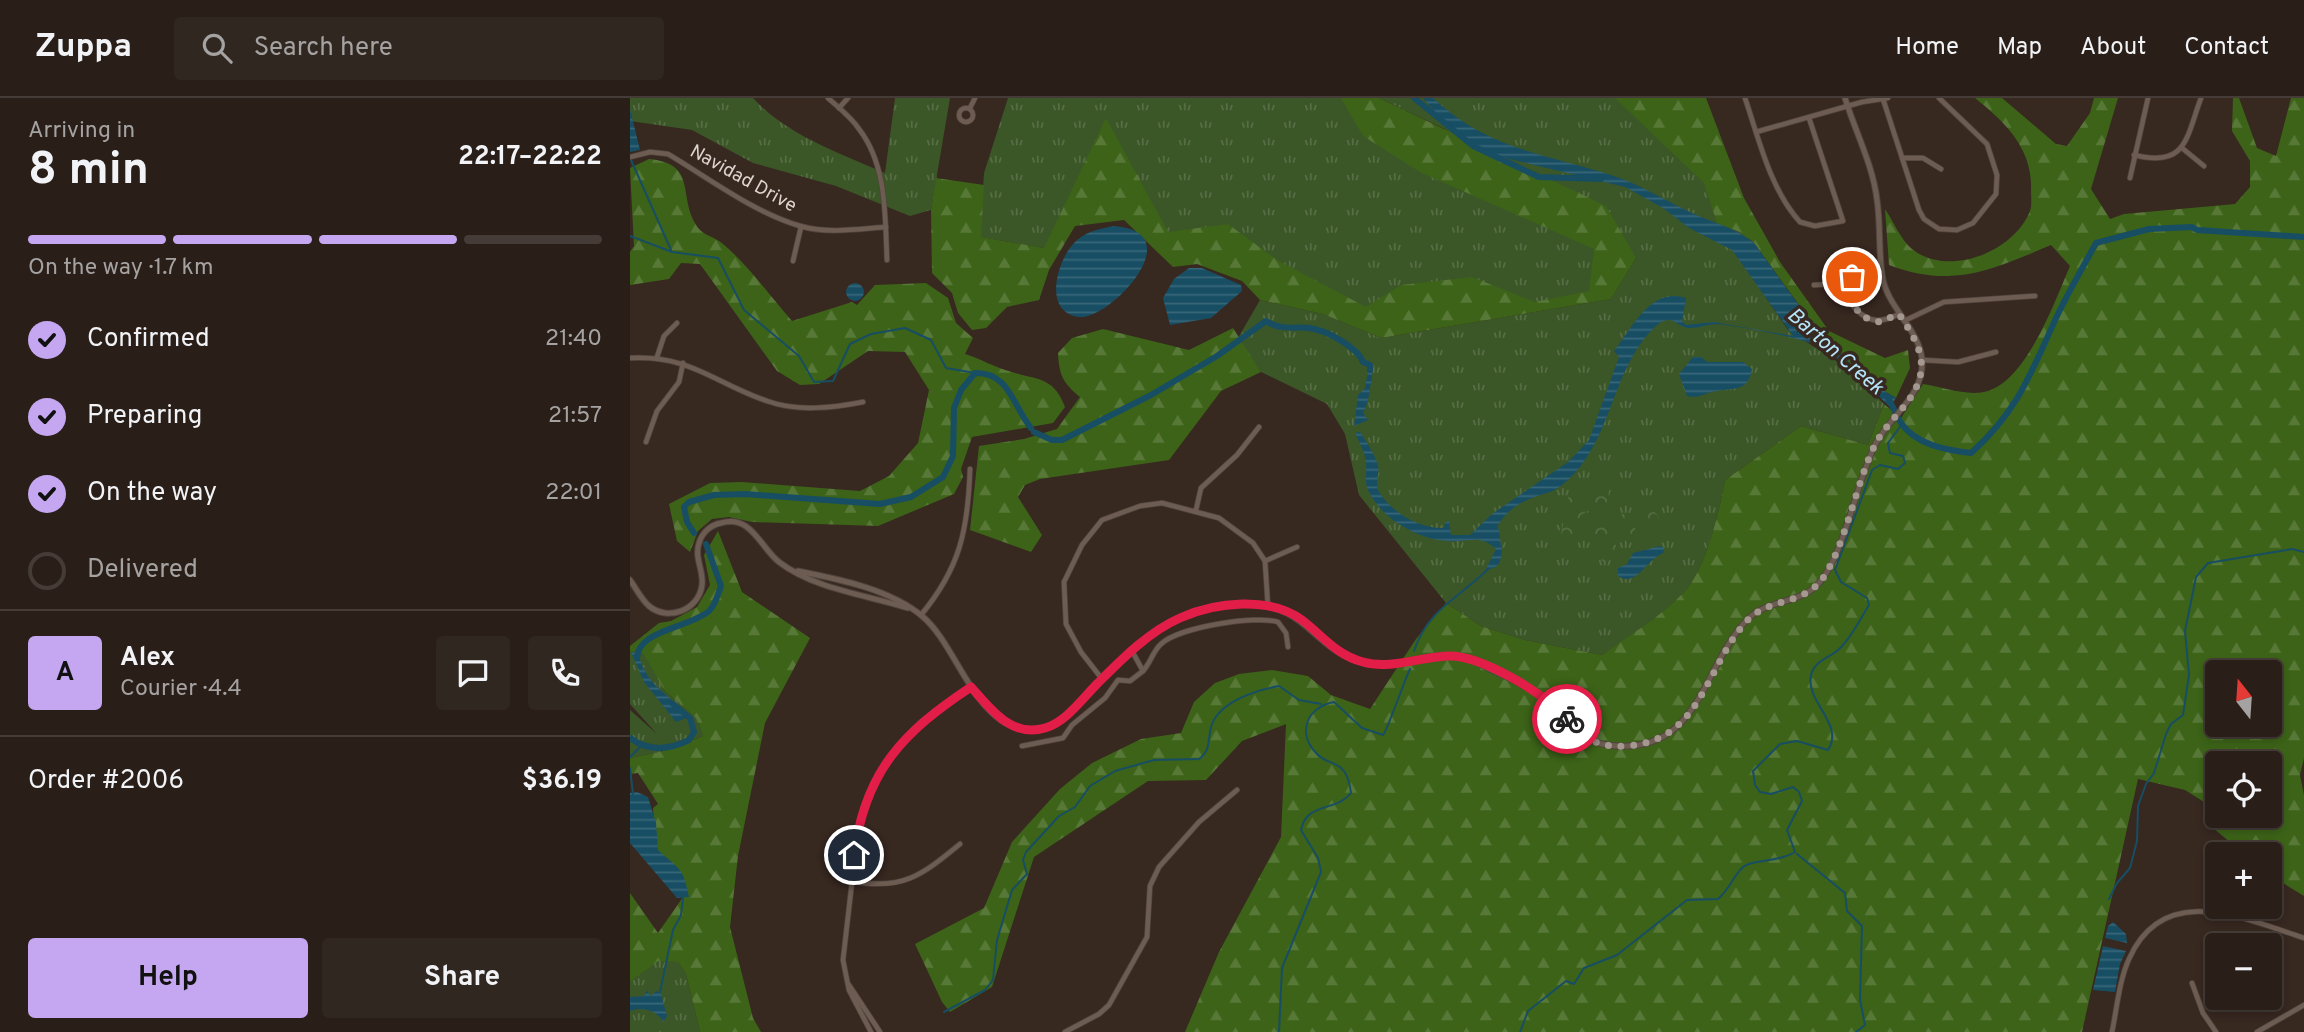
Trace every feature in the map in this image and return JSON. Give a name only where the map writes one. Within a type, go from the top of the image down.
[{"type":"street","points":[[828,98],[859,127],[875,157],[886,227],[887,260]]},
{"type":"street","points":[[839,108],[848,98]]},
{"type":"street","points":[[970,108],[975,98]]},
{"type":"street","points":[[1745,98],[1773,177],[1800,222],[1815,226],[1843,221],[1809,118]]},
{"type":"street","points":[[630,580],[655,610],[671,613],[686,609],[696,600],[701,590],[699,544],[708,529],[726,522],[747,526],[773,556],[798,571],[877,596],[921,615],[938,635],[971,687],[1012,726],[1038,730],[1062,719],[1102,678],[1161,627],[1192,613],[1241,604],[1292,613],[1326,643],[1360,662],[1388,664],[1459,656],[1541,695],[1580,734],[1594,742],[1612,746],[1650,742],[1668,734],[1686,717],[1752,615],[1772,603],[1804,594],[1821,582],[1832,561],[1875,445],[1913,396],[1922,360],[1884,285],[1877,197],[1845,98]]},
{"type":"street","points":[[1756,132],[1847,106],[1886,99],[1919,210],[1924,219],[1939,229],[1949,231],[1966,227],[1993,201],[1998,185],[1987,144],[1939,98]]},
{"type":"street","points":[[2130,178],[2148,98]]},
{"type":"street","points":[[2134,155],[2166,159],[2182,148],[2201,98]]},
{"type":"street","points":[[2182,148],[2204,166]]},
{"type":"street","name":"Navidad Drive","points":[[630,156],[650,152],[668,154],[769,214],[801,227],[840,231],[886,227]]},
{"type":"street","points":[[1902,158],[1917,156],[1941,169]]},
{"type":"street","points":[[793,261],[801,227]]},
{"type":"street","points":[[1814,285],[1835,284],[1850,276],[1866,292],[1866,296],[1854,306]]},
{"type":"street","points":[[1835,284],[1863,317],[1874,321],[1887,320],[1899,314]]},
{"type":"street","points":[[1904,322],[1944,302],[2035,296]]},
{"type":"street","points":[[657,356],[664,336],[677,323]]},
{"type":"street","points":[[1922,360],[1958,362],[1996,352]]},
{"type":"street","points":[[630,358],[657,356],[683,363],[769,402],[826,409],[863,402]]},
{"type":"street","points":[[646,442],[657,411],[679,382],[683,363]]},
{"type":"street","points":[[1196,510],[1201,488],[1237,455],[1259,427]]},
{"type":"street","points":[[921,615],[952,571],[968,512],[970,469]]},
{"type":"street","points":[[1102,678],[1081,652],[1066,624],[1064,582],[1082,545],[1102,520],[1140,506],[1162,503],[1196,510],[1226,523],[1253,543],[1265,561],[1268,607]]},
{"type":"street","points":[[1265,561],[1297,547]]},
{"type":"street","points":[[1022,747],[1059,741],[1105,698],[1118,680],[1130,681],[1143,671],[1152,662],[1158,645],[1166,640],[1216,623],[1273,621],[1286,633],[1288,647]]},
{"type":"street","points":[[1132,651],[1143,671]]},
{"type":"street","points":[[870,1032],[849,985],[843,960],[858,830],[877,778],[917,725],[971,687]]},
{"type":"street","points":[[1065,1032],[1099,1014],[1109,1005],[1147,937],[1150,886],[1159,867],[1199,822],[1237,790]]},
{"type":"street","points":[[851,881],[882,885],[910,880],[928,870],[960,844]]},
{"type":"street","points":[[2112,1032],[2125,970],[2133,951],[2150,930],[2171,917],[2192,911],[2218,912],[2304,939]]},
{"type":"street","points":[[2192,983],[2200,1008],[2216,1032]]},
{"type":"street","points":[[849,985],[880,1032]]},
{"type":"street","points":[[2257,1032],[2304,1005]]},
{"type":"green space","points":[[630,98],[753,98],[798,133],[885,173],[895,98],[950,98],[931,210],[910,216],[836,186],[753,163],[692,130],[630,121]]},
{"type":"green space","points":[[1008,98],[1363,98],[1612,241],[1595,297],[1360,319],[1155,230],[1106,204],[1044,248],[980,237],[984,173]]},
{"type":"green space","points":[[1341,98],[1379,98],[1606,206],[1636,258],[1611,299],[1381,338],[1323,314],[1260,300],[1242,281],[1197,264],[1173,267],[1124,220],[1075,226],[1049,270],[1039,300],[1007,307],[986,328],[972,330],[958,313],[952,293],[932,273],[931,210],[936,178],[984,185],[981,237],[1044,248],[1106,118],[1168,232],[1228,224],[1277,260],[1366,307],[1401,285],[1472,277],[1535,302],[1589,291],[1594,249],[1420,172],[1363,136]]},
{"type":"green space","points":[[1379,98],[1633,98],[1738,197],[1760,289],[1788,330],[1850,370],[1884,404],[1868,445],[1801,426],[1725,480],[1711,539],[1692,582],[1665,610],[1602,655],[1525,640],[1481,626],[1446,603],[1359,495],[1345,434],[1327,404],[1261,372],[1238,338],[1260,300],[1323,314],[1381,338],[1611,299],[1636,258],[1445,129]]},
{"type":"green space","points":[[1615,98],[1706,98],[1744,198],[1780,262],[1829,331],[1885,358],[1908,350],[1910,368],[1896,398],[1853,367],[1835,348],[1754,243],[1740,232],[1717,223],[1704,183]]},
{"type":"green space","points":[[1975,98],[2002,98],[2056,144],[2067,146],[2090,113],[2094,98],[2118,98],[2091,189],[2110,219],[2124,214],[2235,204],[2250,187],[2250,161],[2232,131],[2233,98],[2239,98],[2257,148],[2276,156],[2291,98],[2304,98],[2304,758],[2300,775],[2304,795],[2304,896],[2282,882],[2282,842],[2230,842],[2213,828],[2282,828],[2282,751],[2205,751],[2205,803],[2185,790],[2138,779],[2082,1032],[1185,1032],[1219,952],[1281,837],[1286,724],[1242,741],[1206,780],[1148,781],[1034,857],[992,987],[950,1012],[942,1002],[915,944],[984,908],[1012,842],[1060,789],[1092,763],[1141,739],[1181,733],[1194,702],[1215,683],[1239,674],[1272,670],[1308,676],[1331,695],[1370,709],[1416,639],[1446,603],[1481,626],[1525,640],[1602,655],[1665,610],[1692,582],[1710,539],[1725,480],[1801,426],[1868,445],[1884,404],[1901,418],[1923,384],[1981,393],[2002,384],[2015,371],[2038,337],[2070,266],[2051,245],[1990,269],[1952,276],[1933,276],[1889,265],[1885,209],[1908,245],[1927,257],[1943,261],[1961,261],[1995,249],[2022,226],[2030,211],[2031,201],[2027,162],[2022,149],[2006,127]]},
{"type":"green space","points":[[649,159],[665,162],[675,168],[685,185],[693,219],[700,230],[721,242],[733,253],[792,321],[852,302],[857,305],[875,285],[926,283],[948,298],[956,323],[973,338],[965,354],[1044,381],[1056,390],[1065,407],[1053,423],[972,437],[961,469],[963,477],[954,494],[878,526],[752,522],[729,517],[712,519],[698,531],[690,552],[677,541],[669,504],[710,483],[742,482],[860,491],[889,476],[918,443],[929,390],[905,352],[868,351],[819,384],[800,385],[777,371],[700,264],[681,263],[669,279],[630,285],[630,252],[634,246],[630,168]]},
{"type":"green space","points":[[1233,328],[1261,372],[1221,391],[1169,460],[1040,479],[1025,485],[1018,497],[1042,535],[1031,552],[970,530],[979,446],[1024,439],[1057,429],[1080,397],[1063,378],[1059,361],[1058,353],[1072,338],[1103,329],[1189,350]]},
{"type":"green space","points":[[1595,472],[1612,475],[1605,514],[1587,511]]},
{"type":"green space","points":[[1568,497],[1587,500],[1580,538],[1561,535]]},
{"type":"green space","points":[[1648,510],[1656,513],[1659,521],[1656,529],[1648,532],[1640,529],[1637,521],[1640,513]]},
{"type":"green space","points":[[1625,514],[1633,517],[1636,525],[1633,533],[1625,536],[1617,533],[1614,525],[1617,517]]},
{"type":"green space","points":[[1603,520],[1611,523],[1614,531],[1611,539],[1603,542],[1595,539],[1592,531],[1595,523]]},
{"type":"green space","points":[[718,531],[742,592],[810,638],[765,723],[738,856],[730,927],[753,1018],[761,1032],[700,1032],[686,974],[678,962],[658,961],[630,982],[630,893],[658,933],[683,897],[689,897],[656,850],[653,808],[658,804],[638,773],[630,774],[630,758],[668,750],[703,736],[697,719],[664,690],[643,653],[630,651],[630,646],[659,623],[671,621],[697,607],[710,585],[704,555]]},
{"type":"green space","points":[[1614,540],[1620,558],[1602,562],[1598,544]]},
{"type":"green space","points":[[630,651],[643,652],[664,690],[697,719],[703,736],[668,750],[630,758],[630,710],[657,734],[630,704]]},
{"type":"green space","points":[[658,960],[678,962],[686,974],[700,1032],[630,1032],[630,982]]},
{"type":"water","points":[[1423,98],[1433,98],[1454,115],[1495,139],[1620,178],[1748,238],[1835,348],[1853,366],[1896,398],[1890,407],[1834,356],[1807,342],[1739,327],[1717,324],[1693,328],[1671,320],[1662,321],[1632,356],[1593,447],[1579,468],[1554,490],[1514,507],[1498,525],[1501,559],[1498,565],[1486,569],[1496,549],[1487,542],[1431,539],[1405,528],[1383,511],[1368,490],[1366,459],[1355,433],[1360,432],[1373,453],[1378,466],[1379,492],[1391,507],[1416,523],[1444,528],[1449,521],[1451,535],[1470,535],[1492,514],[1568,462],[1589,440],[1619,357],[1614,351],[1635,321],[1653,303],[1674,296],[1686,298],[1682,321],[1686,325],[1714,322],[1793,336],[1732,250],[1689,228],[1663,208],[1625,187],[1509,159],[1476,147],[1446,125]]},
{"type":"water","points":[[630,109],[640,150],[630,152]]},
{"type":"water","points":[[1113,226],[1136,232],[1146,243],[1146,258],[1138,275],[1108,305],[1092,314],[1079,317],[1067,313],[1060,306],[1057,296],[1056,285],[1062,261],[1082,236]]},
{"type":"water","points":[[1189,268],[1202,268],[1241,285],[1242,291],[1211,318],[1170,325],[1163,298],[1174,279]]},
{"type":"water","points":[[855,283],[861,286],[864,292],[861,298],[855,301],[849,298],[846,292],[849,286]]},
{"type":"water","points":[[1693,357],[1701,357],[1707,362],[1743,362],[1752,369],[1747,382],[1739,388],[1691,397],[1687,396],[1679,374]]},
{"type":"water","points":[[1374,364],[1369,396],[1363,413],[1368,420],[1354,426],[1358,395],[1365,388],[1369,365]]},
{"type":"water","points":[[1660,546],[1664,548],[1663,553],[1636,576],[1624,579],[1618,576],[1618,568],[1627,564],[1633,553]]},
{"type":"water","points":[[631,652],[638,653],[647,675],[686,718],[676,722],[644,682]]},
{"type":"water","points":[[637,792],[648,797],[656,823],[658,850],[680,870],[689,897],[677,898],[630,843],[630,793]]},
{"type":"water","points":[[2113,922],[2126,934],[2127,943],[2105,938],[2108,926]]},
{"type":"water","points":[[2103,946],[2126,951],[2120,964],[2115,992],[2093,990]]},
{"type":"water","points":[[647,990],[650,996],[657,991],[661,994],[667,1016],[663,1022],[648,1010],[630,1011],[630,997],[644,996]]},
{"type":"waterway","name":"Barton Creek","points":[[1414,98],[1473,146],[1539,177],[1601,179]]},
{"type":"waterway","points":[[631,160],[671,250]]},
{"type":"waterway","name":"Barton Creek","points":[[1888,398],[1901,423],[1915,437],[1942,448],[1971,453],[2012,406],[2096,243],[2149,229],[2192,227],[2197,230],[2304,237]]},
{"type":"waterway","points":[[630,236],[672,252],[718,258],[744,310],[799,356],[814,382],[833,381],[850,344],[871,334],[905,328],[931,340],[946,368],[975,373]]},
{"type":"waterway","points":[[1034,432],[1052,440],[1062,440],[1151,395],[1217,356],[1266,321],[1278,326],[1308,328],[1327,333],[1355,351],[1363,362],[1370,365],[1370,370]]},
{"type":"waterway","points":[[694,533],[687,522],[684,507],[689,502],[714,495],[745,494],[880,504],[911,497],[943,477],[953,456],[954,408],[961,390],[975,373],[986,374],[1003,384],[1031,428]]},
{"type":"waterway","points":[[1520,1032],[1528,1011],[1566,981],[1574,984],[1584,968],[1617,955],[1687,900],[1718,899],[1746,865],[1781,858],[1795,852],[1787,830],[1802,801],[1799,792],[1793,787],[1771,794],[1760,792],[1755,785],[1753,771],[1780,744],[1797,741],[1828,750],[1832,731],[1814,694],[1811,675],[1818,663],[1838,650],[1847,640],[1869,605],[1867,598],[1841,582],[1835,570],[1872,470],[1880,465],[1898,469],[1905,463],[1903,456],[1890,453],[1888,443],[1902,424]]},
{"type":"waterway","points":[[637,658],[646,641],[700,617],[713,606],[721,586],[706,544]]},
{"type":"waterway","points":[[2109,899],[2117,883],[2130,868],[2137,841],[2138,806],[2146,784],[2154,773],[2166,734],[2171,724],[2183,715],[2189,675],[2185,631],[2196,577],[2208,563],[2292,549],[2304,552]]},
{"type":"waterway","points":[[1414,651],[1427,625],[1436,614],[1488,569]]},
{"type":"waterway","points":[[1279,1032],[1282,968],[1321,872],[1318,858],[1301,830],[1309,815],[1338,803],[1351,793],[1343,770],[1319,756],[1311,746],[1307,738],[1308,722],[1317,709],[1334,702],[1362,728],[1383,735],[1410,669]]},
{"type":"waterway","points":[[944,1012],[985,990],[993,980],[997,940],[1012,890],[1027,874],[1023,860],[1026,852],[1059,816],[1075,807],[1090,786],[1115,771],[1154,760],[1199,759],[1206,752],[1212,724],[1223,709],[1261,690],[1279,686],[1299,700],[1321,704]]},
{"type":"waterway","points":[[630,738],[644,746],[659,748],[689,740],[694,732],[690,718],[673,704]]},
{"type":"waterway","points":[[630,757],[641,746]]},
{"type":"waterway","points":[[630,768],[633,794]]},
{"type":"waterway","points":[[1797,854],[1845,893],[1847,911],[1862,926],[1860,1000],[1865,1025],[1856,1032]]},
{"type":"waterway","points":[[660,992],[673,930],[681,915],[683,897]]},
{"type":"way so far","points":[[1567,719],[1580,734],[1594,742],[1612,746],[1639,745],[1668,734],[1692,709],[1744,623],[1752,615],[1772,603],[1804,594],[1821,582],[1832,561],[1875,445],[1913,396],[1921,373],[1922,360],[1919,350],[1899,314],[1879,322],[1863,317],[1854,306],[1866,297],[1867,293],[1852,277]]},
{"type":"route","points":[[854,855],[858,830],[876,779],[901,742],[928,716],[971,687],[993,712],[1012,726],[1029,730],[1046,728],[1062,719],[1122,659],[1161,627],[1180,617],[1216,607],[1241,604],[1292,613],[1339,652],[1372,665],[1459,656],[1541,695],[1567,719]]}]
